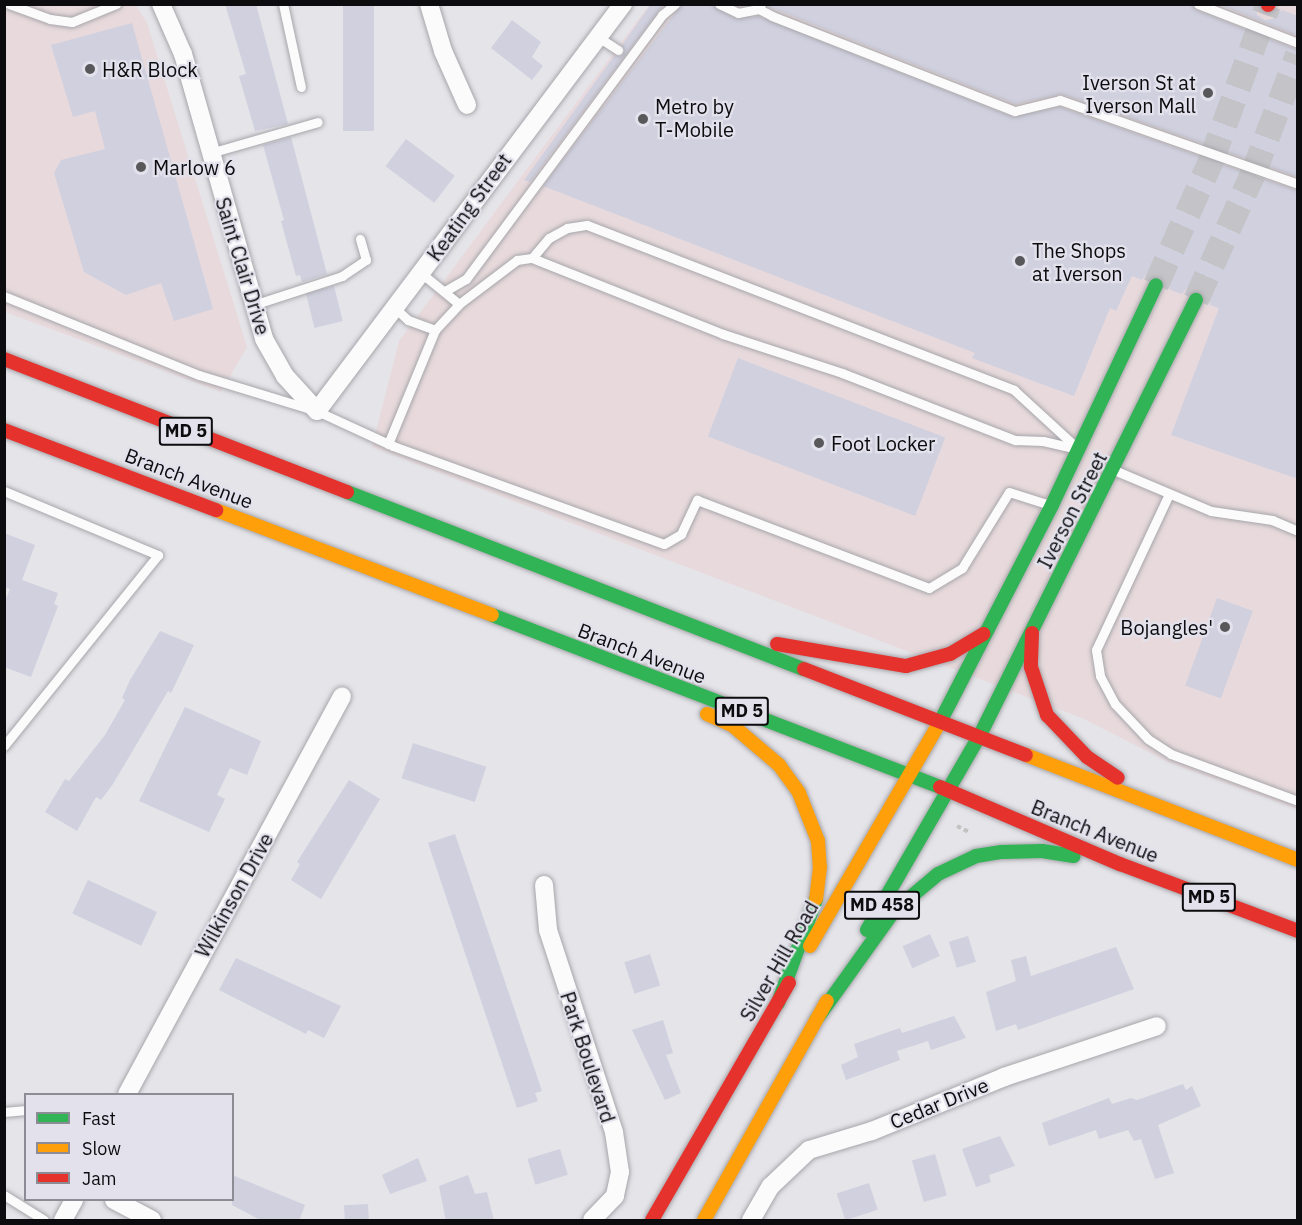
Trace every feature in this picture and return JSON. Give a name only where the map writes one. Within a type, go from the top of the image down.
[{"type":"main road","name":"Iverson Street","points":[[940,722],[983,634],[1053,505],[1156,285]]},
{"type":"main road","name":"Iverson Street","points":[[979,737],[1114,470],[1196,300]]},
{"type":"main road","name":"Branch Avenue","points":[[4,359],[672,621],[1298,860]]},
{"type":"main road","name":"Branch Avenue","points":[[4,430],[910,774],[1120,864],[1298,931]]},
{"type":"main road","points":[[672,621],[823,654],[906,666],[950,654],[983,634]]},
{"type":"main road","points":[[1032,633],[1031,667],[1047,715],[1087,757],[1164,808]]},
{"type":"main road","points":[[575,648],[732,725],[779,765],[800,793],[818,841],[818,890],[778,1003]]},
{"type":"main road","name":"Silver Hill Road","points":[[652,1221],[940,722]]},
{"type":"main road","name":"MD 458","points":[[704,1221],[816,1020],[979,737]]},
{"type":"main road","points":[[816,1020],[894,911],[924,884],[959,862],[979,855],[1022,851],[1120,864]]},
{"type":"street","name":"Saint Clair Drive","points":[[161,4],[183,54],[253,305],[272,355],[299,394],[317,411]]},
{"type":"street","points":[[429,4],[443,51],[467,105]]},
{"type":"street","name":"Keating Street","points":[[317,411],[623,4]]},
{"type":"street","name":"Wilkinson Drive","points":[[128,1093],[342,696]]},
{"type":"street","name":"Park Boulevard","points":[[544,885],[548,930],[614,1132],[620,1172],[615,1196],[592,1221]]},
{"type":"street","name":"Cedar Drive","points":[[751,1221],[771,1186],[809,1150],[872,1131],[1004,1077],[1157,1026]]},
{"type":"street","points":[[63,1221],[73,1201]]},
{"type":"street","points":[[116,1201],[152,1221]]},
{"type":"lane","points":[[9,4],[50,19],[72,22],[116,4]]},
{"type":"lane","points":[[283,4],[301,87]]},
{"type":"lane","points":[[445,291],[466,279],[662,15],[675,4]]},
{"type":"lane","points":[[718,4],[738,13],[760,7],[895,67],[1015,111],[1060,100],[1298,184]]},
{"type":"lane","points":[[1198,4],[1298,44]]},
{"type":"lane","points":[[598,37],[618,50]]},
{"type":"lane","points":[[210,153],[318,122]]},
{"type":"lane","points":[[532,258],[549,238],[567,228],[587,225],[1014,390],[1080,450]]},
{"type":"lane","points":[[253,305],[342,276],[366,260],[360,239]]},
{"type":"lane","points":[[388,444],[435,330],[459,304],[517,260],[532,258],[723,334],[842,373],[1015,440],[1043,441],[1080,450]]},
{"type":"lane","points":[[421,273],[459,304]]},
{"type":"lane","points":[[4,296],[199,375],[317,411],[388,444],[664,544],[681,534],[698,501],[929,588],[962,568],[1009,492],[1053,505]]},
{"type":"lane","points":[[395,308],[408,320],[435,330]]},
{"type":"lane","points":[[1114,470],[1211,511],[1272,520],[1298,531]]},
{"type":"lane","points":[[4,491],[158,555],[4,746]]},
{"type":"lane","points":[[1169,494],[1096,650],[1100,676],[1115,704],[1148,740],[1164,749],[1298,801]]},
{"type":"lane","points":[[4,1112],[24,1110]]},
{"type":"lane","points":[[4,1195],[44,1221]]},
{"type":"shaded area","points":[[5,5],[136,5],[147,23],[247,347],[221,392],[5,312]]},
{"type":"shaded area","points":[[649,5],[1297,5],[1297,809],[1170,763],[1082,718],[372,447],[399,341]]},
{"type":"building","points":[[225,4],[256,4],[288,124],[255,131],[239,76],[246,74]]},
{"type":"building","points":[[343,4],[374,4],[374,131],[343,131]]},
{"type":"building","points":[[651,4],[664,4],[530,182],[524,180],[614,56],[623,54],[622,45]]},
{"type":"building","name":"The Shops at Iverson","points":[[682,4],[712,4],[736,19],[758,16],[1013,117],[1060,107],[1298,191],[1298,479],[1171,435],[1219,308],[1210,305],[1209,292],[1202,286],[1188,287],[1182,294],[1170,290],[1169,277],[1162,271],[1148,272],[1142,280],[1132,276],[1116,311],[1110,308],[1074,396],[972,358],[975,353],[543,186]]},
{"type":"building","points":[[1191,4],[1196,10],[1298,50],[1298,177],[1062,94],[1015,104],[767,6]]},
{"type":"building","points":[[1218,4],[1253,4],[1257,15],[1265,20],[1272,19],[1282,10],[1298,16],[1298,36]]},
{"type":"building","points":[[512,20],[541,42],[532,57],[543,66],[532,80],[491,48]]},
{"type":"building","name":"Marlow 6","points":[[132,23],[213,309],[174,321],[161,283],[126,295],[84,272],[54,173],[61,160],[105,149],[95,111],[73,117],[51,45]]},
{"type":"building","points":[[291,137],[327,274],[302,282],[300,275],[296,276],[281,221],[284,220],[263,145]]},
{"type":"building","points":[[406,139],[455,176],[434,203],[386,166]]},
{"type":"building","points":[[334,286],[343,321],[315,328],[306,293]]},
{"type":"building","points":[[738,358],[945,438],[915,516],[708,436]]},
{"type":"building","points":[[4,533],[35,545],[22,580],[58,593],[54,604],[58,606],[31,677],[4,667],[4,604],[10,589],[4,587]]},
{"type":"building","points":[[1217,598],[1253,611],[1221,698],[1185,685]]},
{"type":"building","points":[[160,631],[194,645],[171,693],[168,691],[113,784],[101,800],[96,797],[77,831],[45,812],[65,779],[69,781],[105,735],[125,700],[122,698],[130,680]]},
{"type":"building","points":[[185,707],[261,741],[247,775],[230,768],[217,795],[225,799],[209,832],[139,801]]},
{"type":"building","points":[[413,743],[486,767],[475,802],[402,778]]},
{"type":"building","points":[[349,780],[380,799],[321,899],[291,880],[300,864],[297,862]]},
{"type":"building","points":[[455,834],[542,1091],[535,1093],[538,1101],[517,1108],[428,843]]},
{"type":"building","points":[[88,880],[157,912],[141,946],[72,914]]},
{"type":"building","points":[[930,934],[940,956],[912,968],[903,946]]},
{"type":"building","points":[[968,936],[976,962],[957,968],[949,942]]},
{"type":"building","points":[[1116,947],[1134,989],[1018,1030],[1016,1024],[996,1031],[986,992],[1016,981],[1011,960],[1026,956],[1031,976]]},
{"type":"building","points":[[650,954],[660,985],[635,994],[624,962]]},
{"type":"building","points":[[236,958],[341,1006],[324,1038],[308,1030],[306,1034],[219,990]]},
{"type":"building","points":[[954,1016],[966,1038],[931,1050],[928,1041],[897,1051],[900,1060],[846,1080],[841,1065],[858,1057],[854,1044],[900,1028],[902,1033]]},
{"type":"building","points":[[663,1020],[673,1053],[666,1055],[681,1093],[665,1100],[632,1030]]},
{"type":"building","points":[[1183,1084],[1186,1090],[1192,1086],[1201,1106],[1158,1125],[1174,1173],[1155,1179],[1141,1139],[1134,1141],[1128,1130],[1099,1139],[1096,1130],[1049,1146],[1042,1123],[1109,1098],[1112,1104],[1131,1098],[1137,1100]]},
{"type":"building","points":[[1000,1136],[1015,1166],[989,1175],[991,1182],[976,1187],[962,1149]]},
{"type":"building","points":[[560,1149],[568,1175],[535,1185],[527,1159]]},
{"type":"building","points":[[935,1154],[947,1195],[924,1202],[912,1161]]},
{"type":"building","points":[[418,1158],[427,1181],[390,1194],[382,1175]]},
{"type":"building","points":[[468,1175],[475,1194],[487,1192],[494,1221],[446,1221],[439,1186]]},
{"type":"building","points":[[234,1176],[305,1205],[299,1221],[262,1221],[232,1205]]},
{"type":"building","points":[[869,1183],[878,1210],[845,1220],[837,1194]]},
{"type":"building","points":[[368,1204],[369,1220],[345,1220],[344,1205]]},
{"type":"tunnel","points":[[1156,285],[1211,161],[1268,5]]},
{"type":"tunnel","points":[[1196,300],[1253,174],[1298,55]]},
{"type":"traffic: fast","points":[[940,722],[1052,505],[1156,285]]},
{"type":"traffic: fast","points":[[979,737],[1196,300]]},
{"type":"traffic: fast","points":[[347,492],[804,669]]},
{"type":"traffic: fast","points":[[492,615],[940,787]]},
{"type":"traffic: fast","points":[[867,930],[979,737]]},
{"type":"traffic: fast","points":[[816,1020],[894,911],[938,874],[976,856],[1002,852],[1042,851],[1074,856]]},
{"type":"traffic: fast","points":[[778,1003],[816,899]]},
{"type":"traffic: slow","points":[[216,510],[492,615]]},
{"type":"traffic: slow","points":[[707,714],[732,725],[779,765],[799,793],[818,841],[820,867],[816,899]]},
{"type":"traffic: slow","points":[[810,946],[940,722]]},
{"type":"traffic: slow","points":[[1026,755],[1298,860]]},
{"type":"traffic: slow","points":[[704,1220],[827,1001]]},
{"type":"traffic: jam","points":[[4,359],[347,492]]},
{"type":"traffic: jam","points":[[4,430],[216,510]]},
{"type":"traffic: jam","points":[[1032,633],[1031,667],[1047,715],[1087,757],[1118,778]]},
{"type":"traffic: jam","points":[[777,644],[906,666],[950,654],[983,634]]},
{"type":"traffic: jam","points":[[804,669],[1026,755]]},
{"type":"traffic: jam","points":[[940,787],[1120,864],[1298,931]]},
{"type":"traffic: jam","points":[[652,1220],[789,983]]},
{"type":"place","name":"H&R Block","points":[[90,69]]},
{"type":"place","name":"Iverson St at Iverson Mall","points":[[1208,93]]},
{"type":"place","name":"Metro by T-Mobile","points":[[643,119]]},
{"type":"place","name":"Marlow 6","points":[[141,167]]},
{"type":"place","name":"The Shops at Iverson","points":[[1020,261]]},
{"type":"place","name":"Foot Locker","points":[[819,443]]},
{"type":"place","name":"Bojangles'","points":[[1225,627]]}]
